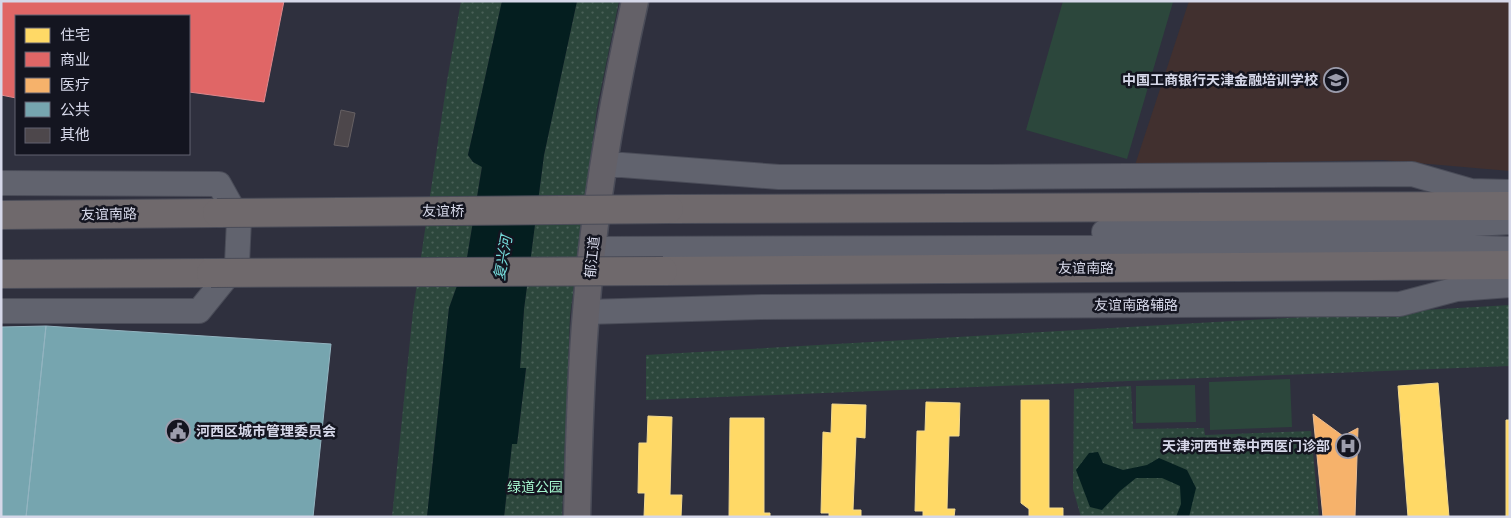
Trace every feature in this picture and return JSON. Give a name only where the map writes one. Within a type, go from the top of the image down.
[{"type":"main road","name":"郁江道","points":[[577,517],[580,425],[612,165],[618,77],[635,1]]},
{"type":"main road","name":"郁江道","points":[[612,165],[634,85],[652,1]]},
{"type":"main road","name":"友谊桥","points":[[217,213],[669,209],[1510,206]]},
{"type":"main road","name":"友谊南路","points":[[1,215],[217,213]]},
{"type":"main road","name":"友谊南路","points":[[1,274],[1510,265]]},
{"type":"main road","name":"郁江道","points":[[594,517],[596,422],[595,312]]},
{"type":"street","points":[[612,165],[779,177],[1412,174],[1471,190],[1510,192]]},
{"type":"street","points":[[1,183],[219,184],[239,220],[237,264],[200,311],[1,311]]},
{"type":"street","points":[[602,243],[1456,225],[1510,222]]},
{"type":"street","points":[[602,243],[1510,249]]},
{"type":"street","name":"友谊南路辅路","points":[[595,312],[761,307],[1400,304],[1457,289],[1510,285]]},
{"type":"shaded area","name":"中国工商银行天津金融培训学校","points":[[1189,1],[1510,1],[1510,171],[1382,160],[1135,165]]},
{"type":"green space","points":[[461,1],[502,1],[468,155],[473,162],[482,166],[467,258],[449,308],[427,517],[392,517],[413,311],[447,81]]},
{"type":"green space","name":"绿道公园","points":[[577,1],[619,1],[597,108],[570,316],[562,517],[504,517],[512,444],[517,444],[526,369],[520,368],[524,309],[544,155]]},
{"type":"green space","points":[[1063,1],[1173,2],[1127,159],[1026,130]]},
{"type":"green space","points":[[1510,305],[1510,366],[646,400],[646,355]]},
{"type":"green space","points":[[1290,379],[1292,427],[1210,430],[1209,382]]},
{"type":"green space","points":[[1195,385],[1196,422],[1136,423],[1136,386]]},
{"type":"green space","points":[[1131,386],[1133,429],[1204,428],[1205,435],[1311,431],[1319,517],[1081,517],[1073,489],[1074,389]]},
{"type":"water","name":"复兴河","points":[[502,1],[577,1],[544,155],[524,309],[520,368],[526,368],[517,444],[512,444],[504,517],[427,517],[449,308],[467,258],[482,167],[473,162],[468,155]]},
{"type":"water","points":[[1098,452],[1103,463],[1123,470],[1147,465],[1159,458],[1187,470],[1196,488],[1189,517],[1176,517],[1181,504],[1180,486],[1162,478],[1136,478],[1102,510],[1090,507],[1076,470],[1089,453]]},
{"type":"building: 住宅","points":[[1438,383],[1449,517],[1408,517],[1398,386]]},
{"type":"building: 住宅","points":[[1021,400],[1049,400],[1049,508],[1063,508],[1063,517],[1029,517],[1029,509],[1021,503]]},
{"type":"building: 住宅","points":[[926,402],[960,403],[959,436],[949,436],[947,509],[955,509],[954,517],[923,517],[923,511],[915,511],[917,431],[925,431]]},
{"type":"building: 住宅","points":[[832,404],[866,405],[865,438],[856,437],[853,510],[861,510],[861,517],[829,517],[829,513],[821,513],[823,432],[831,433]]},
{"type":"building: 住宅","points":[[648,416],[672,417],[670,495],[682,495],[681,517],[644,517],[645,493],[638,493],[639,443],[647,443]]},
{"type":"building: 住宅","points":[[730,418],[764,418],[764,513],[770,513],[770,517],[729,517]]},
{"type":"building: 住宅","points":[[1506,420],[1510,420],[1510,517],[1506,517]]},
{"type":"building: 商业","points":[[1,1],[284,1],[264,102],[190,92],[190,15],[15,15],[15,98],[1,95]]},
{"type":"building: 医疗","points":[[1313,414],[1343,436],[1358,428],[1355,517],[1323,517]]},
{"type":"building: 公共","name":"河西区城市管理委员会","points":[[46,326],[331,344],[313,517],[26,517]]},
{"type":"building: 公共","points":[[46,326],[26,517],[1,517],[1,327]]},
{"type":"building: 其他","points":[[341,110],[355,113],[348,147],[334,145]]},
{"type":"place","name":"中国工商银行天津金融培训学校","points":[[1336,80]]},
{"type":"place","name":"河西区城市管理委员会","points":[[178,431]]},
{"type":"place","name":"天津河西世泰中西医门诊部","points":[[1348,446]]}]
